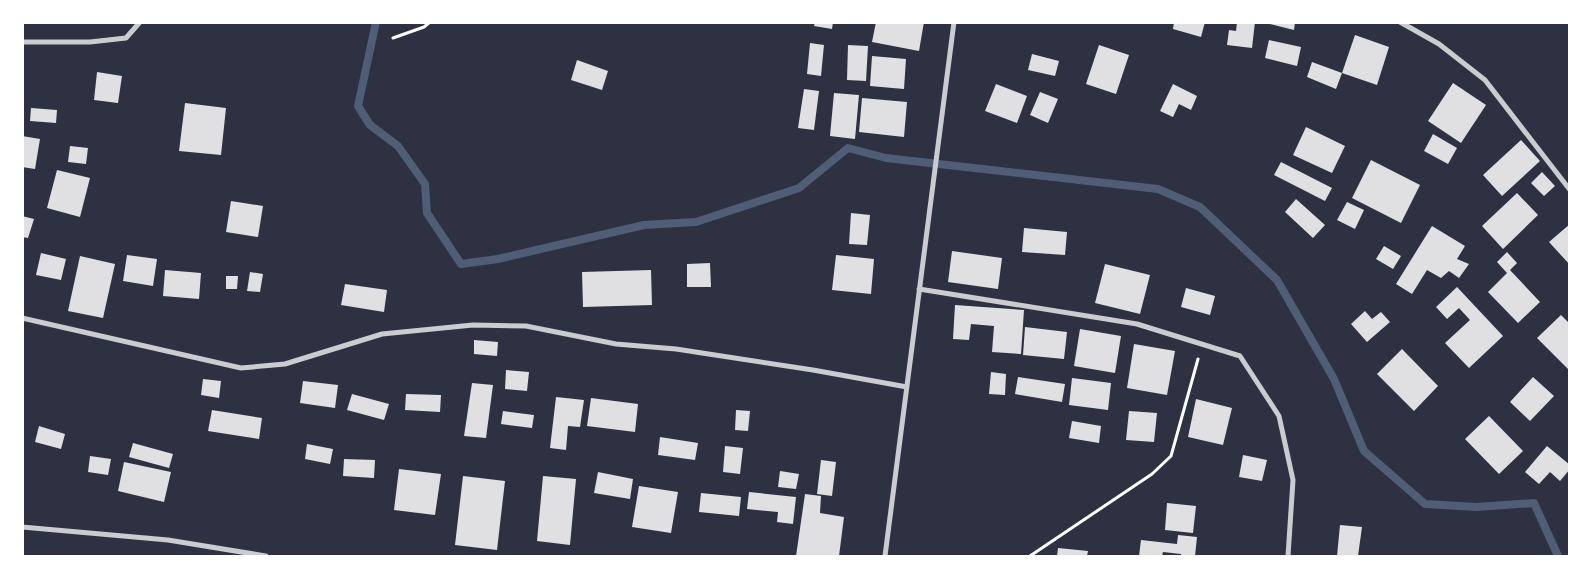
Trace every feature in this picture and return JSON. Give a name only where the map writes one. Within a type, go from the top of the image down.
[{"type":"street","points":[[22,42],[90,42],[126,38],[140,22]]},
{"type":"street","points":[[885,556],[954,22]]},
{"type":"street","points":[[1400,22],[1439,44],[1485,80],[1570,190]]},
{"type":"street","points":[[919,289],[1137,324],[1240,356],[1279,416],[1293,480],[1288,556]]},
{"type":"street","points":[[22,318],[241,368],[285,364],[382,334],[473,324],[526,326],[616,344],[676,350],[813,370],[907,387]]},
{"type":"street","points":[[22,527],[168,540],[266,556]]},
{"type":"path","points":[[393,38],[424,27],[430,22]]},
{"type":"path","points":[[1030,556],[1152,474],[1171,456],[1202,344]]},
{"type":"building","points":[[815,22],[833,22],[832,29],[814,26]]},
{"type":"building","points":[[876,22],[924,22],[919,51],[872,42]]},
{"type":"building","points":[[1174,22],[1205,22],[1201,37],[1173,29]]},
{"type":"building","points":[[1237,22],[1255,22],[1252,48],[1227,45],[1229,30],[1236,31]]},
{"type":"building","points":[[1262,22],[1295,22],[1294,30]]},
{"type":"building","points":[[1355,35],[1389,47],[1377,85],[1342,73]]},
{"type":"building","points":[[1269,40],[1301,47],[1297,66],[1265,58]]},
{"type":"building","points":[[810,43],[824,45],[821,76],[807,74]]},
{"type":"building","points":[[848,45],[868,46],[866,81],[847,80]]},
{"type":"building","points":[[1099,45],[1129,55],[1116,94],[1086,84]]},
{"type":"building","points":[[1032,54],[1059,61],[1055,76],[1028,70]]},
{"type":"building","points":[[872,56],[906,59],[904,89],[870,86]]},
{"type":"building","points":[[577,60],[608,71],[602,90],[571,80]]},
{"type":"building","points":[[1312,62],[1342,73],[1336,89],[1307,77]]},
{"type":"building","points":[[97,72],[122,76],[118,103],[94,100]]},
{"type":"building","points":[[1453,83],[1486,105],[1461,143],[1428,121]]},
{"type":"building","points":[[996,84],[1027,96],[1017,123],[985,111]]},
{"type":"building","points":[[1173,84],[1197,96],[1191,110],[1179,104],[1173,117],[1160,111]]},
{"type":"building","points":[[804,89],[819,91],[814,130],[798,128]]},
{"type":"building","points":[[1040,92],[1058,99],[1048,123],[1030,115]]},
{"type":"building","points":[[834,93],[859,95],[855,139],[830,136]]},
{"type":"building","points":[[862,98],[907,102],[904,137],[859,132]]},
{"type":"building","points":[[185,103],[226,108],[221,155],[179,151]]},
{"type":"building","points":[[31,108],[57,110],[56,123],[30,121]]},
{"type":"building","points":[[1306,127],[1345,146],[1332,173],[1293,155]]},
{"type":"building","points":[[1433,134],[1457,148],[1448,164],[1424,151]]},
{"type":"building","points":[[22,136],[40,139],[35,169],[22,167]]},
{"type":"building","points":[[1521,140],[1540,161],[1502,196],[1483,175]]},
{"type":"building","points":[[70,146],[88,148],[86,164],[68,162]]},
{"type":"building","points":[[1371,160],[1420,185],[1401,223],[1352,198]]},
{"type":"building","points":[[1281,162],[1332,188],[1325,201],[1274,175]]},
{"type":"building","points":[[57,170],[90,178],[80,217],[47,208]]},
{"type":"building","points":[[1542,172],[1555,186],[1544,196],[1531,183]]},
{"type":"building","points":[[1517,193],[1538,215],[1503,249],[1482,226]]},
{"type":"building","points":[[1296,199],[1325,225],[1313,238],[1285,212]]},
{"type":"building","points":[[231,201],[263,206],[258,237],[226,232]]},
{"type":"building","points":[[1347,202],[1364,210],[1355,229],[1337,220]]},
{"type":"building","points":[[851,213],[870,215],[867,245],[849,244]]},
{"type":"building","points":[[22,216],[34,219],[28,238],[22,237]]},
{"type":"building","points":[[1570,224],[1570,265],[1549,242]]},
{"type":"building","points":[[1432,226],[1465,246],[1457,259],[1469,264],[1459,278],[1449,271],[1441,278],[1427,270],[1412,294],[1396,284]]},
{"type":"building","points":[[1024,228],[1067,232],[1065,255],[1022,252]]},
{"type":"building","points":[[1384,246],[1401,256],[1393,269],[1376,259]]},
{"type":"building","points":[[952,251],[1002,258],[998,289],[948,282]]},
{"type":"building","points":[[1507,252],[1517,263],[1510,270],[1540,302],[1518,323],[1488,292],[1507,273],[1497,262]]},
{"type":"building","points":[[41,253],[66,259],[61,280],[36,275]]},
{"type":"building","points":[[127,255],[157,259],[153,286],[123,281]]},
{"type":"building","points":[[836,255],[874,259],[871,294],[832,290]]},
{"type":"building","points":[[80,256],[115,264],[103,318],[68,311]]},
{"type":"building","points":[[710,263],[711,287],[687,287],[687,264]]},
{"type":"building","points":[[1105,264],[1150,275],[1140,314],[1095,303]]},
{"type":"building","points":[[165,270],[201,273],[199,299],[163,296]]},
{"type":"building","points":[[651,270],[652,305],[583,307],[582,272]]},
{"type":"building","points":[[250,272],[263,274],[260,292],[247,291]]},
{"type":"building","points":[[226,276],[238,276],[237,289],[226,289]]},
{"type":"building","points":[[345,284],[387,290],[384,312],[341,305]]},
{"type":"building","points":[[1457,287],[1503,336],[1469,368],[1445,343],[1470,320],[1459,308],[1447,319],[1436,307]]},
{"type":"building","points":[[1186,288],[1215,296],[1210,315],[1181,307]]},
{"type":"building","points":[[955,305],[1024,310],[1021,354],[992,352],[994,326],[971,324],[969,340],[953,339]]},
{"type":"building","points":[[1365,311],[1372,319],[1381,312],[1390,322],[1367,342],[1351,324]]},
{"type":"building","points":[[1561,315],[1570,324],[1570,371],[1537,338]]},
{"type":"building","points":[[1025,327],[1067,332],[1064,359],[1023,355]]},
{"type":"building","points":[[1080,329],[1121,336],[1115,373],[1074,366]]},
{"type":"building","points":[[474,340],[498,342],[497,356],[474,354]]},
{"type":"building","points":[[1134,344],[1175,351],[1167,395],[1127,388]]},
{"type":"building","points":[[1402,349],[1438,386],[1414,411],[1377,374]]},
{"type":"building","points":[[506,370],[529,372],[527,391],[505,389]]},
{"type":"building","points":[[991,372],[1006,374],[1005,395],[989,394]]},
{"type":"building","points":[[1018,377],[1065,384],[1062,402],[1015,394]]},
{"type":"building","points":[[1533,377],[1554,396],[1530,421],[1510,402]]},
{"type":"building","points":[[1072,378],[1111,383],[1108,410],[1069,405]]},
{"type":"building","points":[[203,379],[221,381],[219,398],[201,395]]},
{"type":"building","points":[[303,381],[338,385],[335,408],[300,403]]},
{"type":"building","points":[[472,383],[493,385],[486,438],[464,436]]},
{"type":"building","points":[[352,394],[389,404],[384,420],[347,410]]},
{"type":"building","points":[[406,394],[441,395],[440,412],[405,410]]},
{"type":"building","points":[[556,397],[584,400],[580,427],[568,426],[566,450],[550,448]]},
{"type":"building","points":[[591,398],[638,404],[635,432],[587,426]]},
{"type":"building","points":[[1196,399],[1232,408],[1223,445],[1188,437]]},
{"type":"building","points":[[212,410],[262,418],[259,439],[208,431]]},
{"type":"building","points":[[736,410],[750,411],[748,431],[735,430]]},
{"type":"building","points":[[503,411],[534,415],[532,428],[501,424]]},
{"type":"building","points":[[1129,411],[1157,413],[1154,442],[1126,440]]},
{"type":"building","points":[[1489,416],[1523,451],[1499,474],[1465,439]]},
{"type":"building","points":[[1072,421],[1101,426],[1099,443],[1069,438]]},
{"type":"building","points":[[39,426],[65,434],[61,449],[35,442]]},
{"type":"building","points":[[660,437],[698,443],[695,460],[658,455]]},
{"type":"building","points":[[133,443],[173,454],[169,468],[129,457]]},
{"type":"building","points":[[307,444],[333,449],[330,464],[305,459]]},
{"type":"building","points":[[725,446],[743,448],[740,474],[723,472]]},
{"type":"building","points":[[1547,446],[1570,465],[1570,469],[1560,481],[1550,472],[1539,484],[1525,472]]},
{"type":"building","points":[[1243,455],[1267,460],[1262,481],[1239,477]]},
{"type":"building","points":[[90,456],[111,459],[108,475],[88,472]]},
{"type":"building","points":[[344,459],[375,460],[374,478],[343,476]]},
{"type":"building","points":[[821,460],[836,462],[832,496],[817,494]]},
{"type":"building","points":[[124,462],[171,472],[164,502],[118,491]]},
{"type":"building","points":[[399,469],[441,474],[435,515],[394,510]]},
{"type":"building","points":[[780,471],[799,474],[796,489],[778,487]]},
{"type":"building","points":[[598,472],[633,479],[630,499],[594,493]]},
{"type":"building","points":[[463,476],[505,481],[497,550],[455,545]]},
{"type":"building","points":[[543,476],[576,479],[570,545],[537,541]]},
{"type":"building","points":[[639,486],[678,492],[671,533],[632,527]]},
{"type":"building","points":[[749,492],[796,497],[793,524],[777,522],[778,512],[747,509]]},
{"type":"building","points":[[701,493],[741,497],[739,516],[699,512]]},
{"type":"building","points":[[805,494],[821,496],[820,513],[844,517],[839,556],[796,556]]},
{"type":"building","points":[[1167,503],[1196,506],[1193,533],[1165,530]]},
{"type":"building","points":[[1340,525],[1362,527],[1358,556],[1337,556]]},
{"type":"building","points":[[1178,535],[1197,537],[1195,556],[1181,556],[1181,554],[1163,552],[1162,556],[1139,556],[1141,540],[1177,544]]},
{"type":"building","points":[[1058,548],[1088,551],[1087,556],[1057,556]]},
{"type":"waterway","points":[[376,22],[358,106],[370,125],[398,146],[425,184],[427,213],[461,264],[498,259],[644,225],[696,222],[799,188],[848,148],[886,158],[1158,189],[1200,207],[1277,280],[1334,379],[1364,451],[1425,504],[1476,507],[1534,503],[1558,556]]}]
